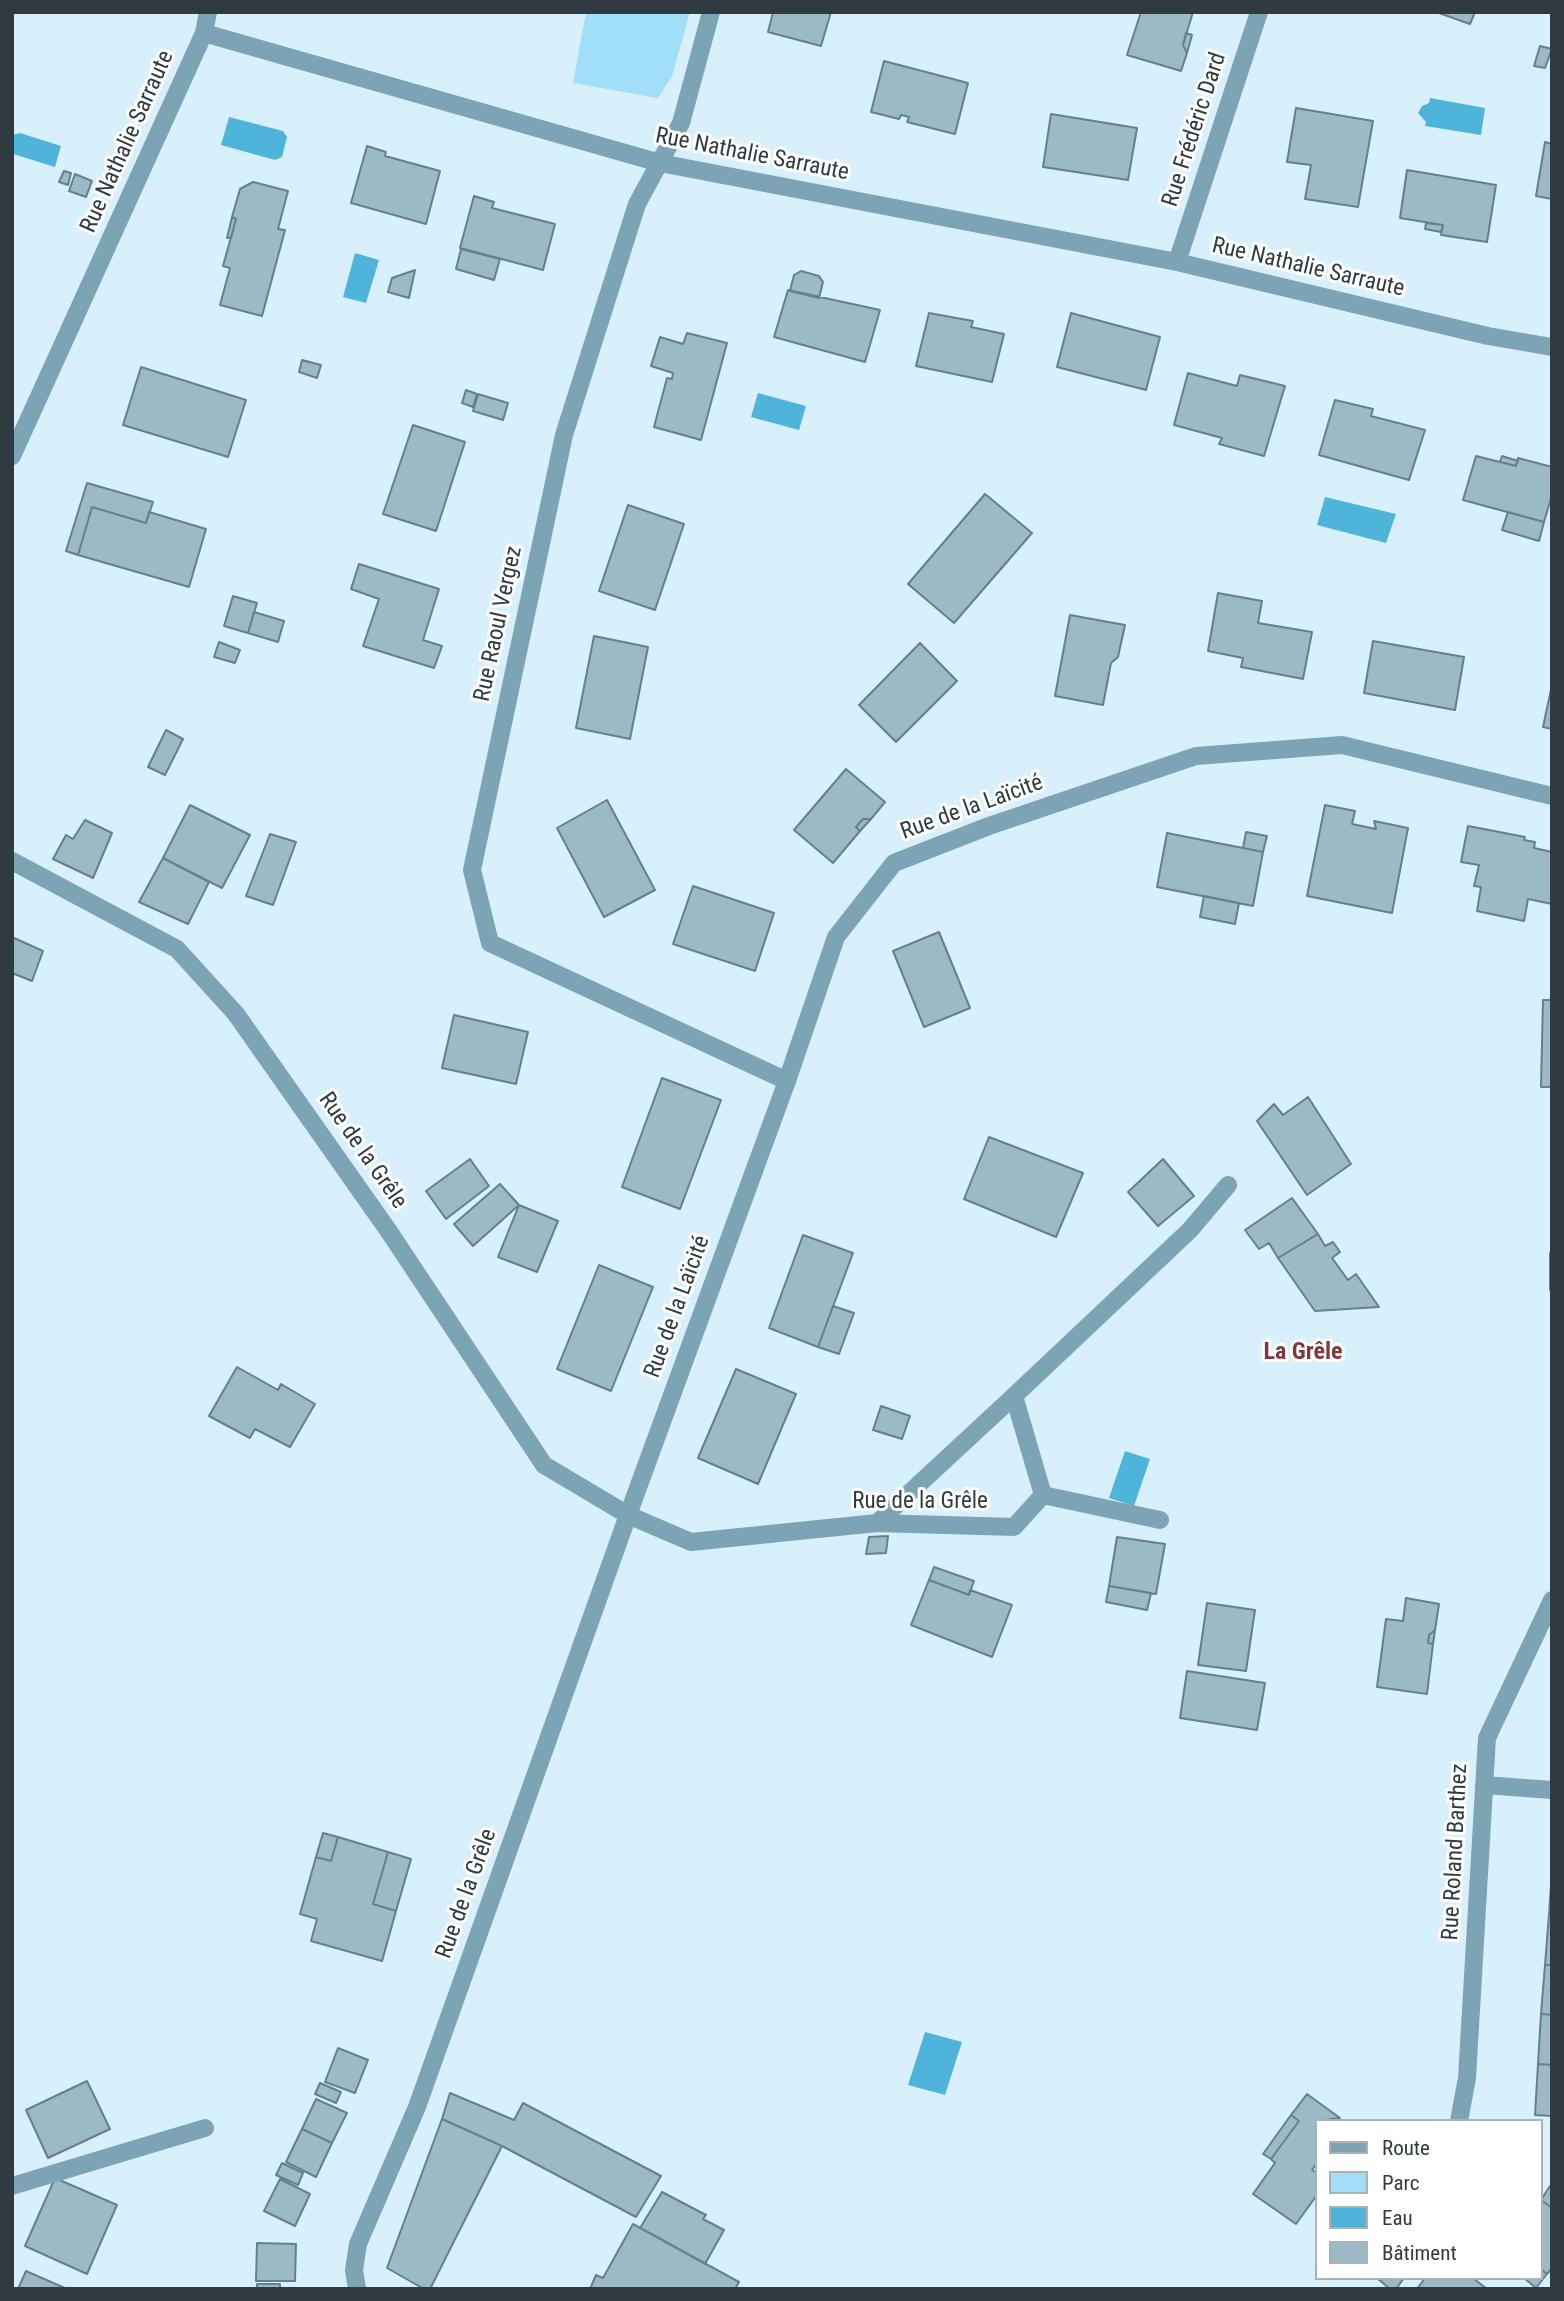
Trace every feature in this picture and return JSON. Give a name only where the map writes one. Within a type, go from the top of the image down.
[{"type":"street","points":[[204,33],[208,12]]},
{"type":"street","name":"Rue Raoul Vergez","points":[[711,12],[681,123],[637,204],[564,435],[472,870],[490,943],[787,1080]]},
{"type":"street","name":"Rue Frédéric Dard","points":[[1177,262],[1259,12]]},
{"type":"street","name":"Rue Nathalie Sarraute","points":[[12,456],[204,33],[660,163],[1177,262],[1488,336],[1552,347]]},
{"type":"street","name":"Rue de la Laïcité","points":[[628,1515],[787,1080],[836,937],[894,863],[989,826],[1196,755],[1342,745],[1552,796]]},
{"type":"street","name":"Rue de la Grêle","points":[[12,862],[177,949],[236,1014],[390,1233],[544,1465],[628,1515],[691,1542],[877,1522],[1014,1527],[1044,1495]]},
{"type":"street","points":[[877,1522],[1190,1230],[1228,1185]]},
{"type":"street","points":[[1014,1396],[1044,1495],[1160,1520]]},
{"type":"street","name":"Rue de la Grêle","points":[[357,2289],[354,2270],[358,2244],[416,2107],[628,1515]]},
{"type":"street","name":"Rue Roland Barthez","points":[[1459,2119],[1467,2078],[1486,1738],[1552,1600]]},
{"type":"street","points":[[1484,1785],[1552,1790]]},
{"type":"street","points":[[12,2186],[205,2128]]},
{"type":"green space","points":[[586,12],[690,12],[672,76],[658,98],[573,83]]},
{"type":"water","points":[[1430,98],[1485,108],[1481,135],[1425,126],[1426,122],[1418,113],[1422,106],[1429,103]]},
{"type":"water","points":[[229,117],[283,131],[287,137],[282,157],[275,160],[221,145]]},
{"type":"water","points":[[20,133],[61,146],[55,167],[13,154],[12,135]]},
{"type":"water","points":[[355,253],[379,260],[366,303],[343,297]]},
{"type":"water","points":[[758,393],[806,406],[799,430],[751,417]]},
{"type":"water","points":[[1325,497],[1396,514],[1386,543],[1317,525]]},
{"type":"water","points":[[1125,1451],[1150,1459],[1134,1506],[1109,1498]]},
{"type":"water","points":[[925,2032],[962,2042],[945,2095],[908,2085]]},
{"type":"building","points":[[773,12],[831,12],[821,46],[768,32]]},
{"type":"building","points":[[1141,12],[1193,12],[1183,45],[1187,53],[1181,71],[1127,55]]},
{"type":"building","points":[[1436,12],[1475,12],[1470,24]]},
{"type":"building","points":[[1186,33],[1192,35],[1187,53],[1183,45]]},
{"type":"building","points":[[1540,46],[1552,49],[1545,68],[1534,66]]},
{"type":"building","points":[[884,61],[968,83],[955,134],[907,122],[909,117],[901,115],[899,119],[871,112]]},
{"type":"building","points":[[1296,108],[1373,121],[1358,207],[1305,199],[1311,165],[1287,162]]},
{"type":"building","points":[[1051,114],[1137,128],[1128,180],[1043,167]]},
{"type":"building","points":[[1545,142],[1552,144],[1552,199],[1536,196]]},
{"type":"building","points":[[367,146],[386,152],[385,156],[440,171],[426,224],[351,203]]},
{"type":"building","points":[[1407,170],[1496,185],[1487,242],[1441,235],[1443,225],[1400,218]]},
{"type":"building","points":[[64,171],[71,173],[68,185],[59,182]]},
{"type":"building","points":[[75,174],[92,181],[86,197],[69,191]]},
{"type":"building","points":[[253,182],[288,191],[278,229],[285,230],[262,316],[220,305],[230,268],[223,266],[236,219],[232,217],[240,189]]},
{"type":"building","points":[[474,196],[494,202],[492,208],[555,224],[543,270],[460,248]]},
{"type":"building","points":[[232,217],[236,219],[231,238],[227,238]]},
{"type":"building","points":[[1426,223],[1443,225],[1441,232],[1425,229]]},
{"type":"building","points":[[461,249],[500,259],[494,280],[456,269]]},
{"type":"building","points":[[415,270],[409,298],[388,292],[392,278]]},
{"type":"building","points":[[801,271],[819,276],[823,282],[819,298],[790,291],[794,275]]},
{"type":"building","points":[[788,290],[880,310],[865,362],[774,337]]},
{"type":"building","points":[[929,313],[973,321],[971,327],[1004,334],[992,382],[916,366]]},
{"type":"building","points":[[1071,313],[1160,337],[1146,390],[1057,367]]},
{"type":"building","points":[[687,333],[727,343],[701,440],[654,427],[667,378],[672,379],[673,373],[651,366],[660,337],[683,344]]},
{"type":"building","points":[[302,360],[321,365],[317,378],[299,372]]},
{"type":"building","points":[[141,367],[246,400],[228,457],[123,425]]},
{"type":"building","points":[[1188,373],[1237,386],[1240,375],[1285,386],[1264,456],[1219,444],[1222,438],[1174,425]]},
{"type":"building","points":[[466,390],[477,394],[473,407],[462,403]]},
{"type":"building","points":[[478,394],[508,403],[503,420],[473,411]]},
{"type":"building","points":[[1335,400],[1373,409],[1371,416],[1425,430],[1409,480],[1319,455]]},
{"type":"building","points":[[413,425],[465,442],[436,531],[383,514]]},
{"type":"building","points":[[1476,456],[1516,466],[1518,458],[1552,467],[1552,495],[1544,522],[1463,500]]},
{"type":"building","points":[[1502,456],[1518,461],[1516,466],[1500,462]]},
{"type":"building","points":[[87,483],[153,502],[146,523],[92,507],[78,555],[66,551]]},
{"type":"building","points":[[985,494],[1032,533],[954,623],[908,584]]},
{"type":"building","points":[[628,505],[684,524],[655,610],[599,591]]},
{"type":"building","points":[[92,507],[146,523],[149,512],[206,529],[189,587],[78,555]]},
{"type":"building","points":[[1508,512],[1544,522],[1539,541],[1502,530]]},
{"type":"building","points":[[359,564],[439,589],[423,640],[442,646],[434,668],[363,646],[379,599],[351,589]]},
{"type":"building","points":[[1218,593],[1262,601],[1258,623],[1312,632],[1303,679],[1241,667],[1243,658],[1208,651]]},
{"type":"building","points":[[233,596],[257,603],[248,633],[224,626]]},
{"type":"building","points":[[254,612],[284,621],[278,642],[248,633]]},
{"type":"building","points":[[1070,615],[1125,625],[1118,657],[1111,663],[1103,705],[1055,696]]},
{"type":"building","points":[[594,636],[648,647],[630,739],[576,728]]},
{"type":"building","points":[[1373,641],[1464,657],[1455,710],[1364,693]]},
{"type":"building","points":[[219,642],[240,650],[235,663],[214,657]]},
{"type":"building","points":[[920,643],[957,681],[896,742],[859,705]]},
{"type":"building","points":[[1552,685],[1552,729],[1543,727]]},
{"type":"building","points":[[166,730],[183,739],[165,775],[148,767]]},
{"type":"building","points":[[846,769],[885,802],[871,819],[863,819],[856,827],[860,831],[833,863],[794,830]]},
{"type":"building","points":[[607,800],[655,890],[604,917],[557,828]]},
{"type":"building","points":[[190,805],[250,835],[222,888],[163,858]]},
{"type":"building","points":[[1325,805],[1355,811],[1352,824],[1376,829],[1374,821],[1408,828],[1392,913],[1307,896]]},
{"type":"building","points":[[863,819],[871,819],[860,831],[856,827]]},
{"type":"building","points":[[85,820],[112,833],[93,878],[53,859],[66,835],[73,839]]},
{"type":"building","points":[[1468,826],[1525,837],[1524,840],[1535,842],[1534,848],[1552,852],[1552,904],[1528,899],[1524,921],[1477,911],[1481,887],[1474,886],[1479,865],[1461,862]]},
{"type":"building","points":[[1246,832],[1267,836],[1263,852],[1243,848]]},
{"type":"building","points":[[1167,833],[1263,852],[1253,906],[1157,887]]},
{"type":"building","points":[[270,834],[296,842],[273,905],[246,896]]},
{"type":"building","points":[[163,858],[209,882],[188,924],[139,902]]},
{"type":"building","points":[[693,886],[774,913],[755,971],[673,944]]},
{"type":"building","points":[[1204,896],[1239,903],[1235,924],[1200,917]]},
{"type":"building","points":[[939,932],[970,1008],[924,1027],[893,951]]},
{"type":"building","points":[[12,937],[43,951],[32,981],[12,973]]},
{"type":"building","points":[[1543,1000],[1552,1000],[1552,1087],[1541,1087]]},
{"type":"building","points":[[454,1015],[528,1032],[516,1084],[442,1068]]},
{"type":"building","points":[[662,1078],[721,1100],[680,1209],[622,1187]]},
{"type":"building","points":[[1308,1097],[1351,1164],[1307,1195],[1257,1121],[1274,1104],[1283,1115]]},
{"type":"building","points":[[989,1137],[1083,1173],[1056,1237],[964,1199]]},
{"type":"building","points":[[470,1159],[489,1186],[446,1219],[426,1191]]},
{"type":"building","points":[[1163,1159],[1194,1196],[1158,1226],[1128,1192]]},
{"type":"building","points":[[500,1184],[519,1205],[473,1246],[454,1224]]},
{"type":"building","points":[[1292,1198],[1318,1234],[1278,1258],[1269,1243],[1259,1249],[1245,1230]]},
{"type":"building","points":[[519,1205],[558,1221],[537,1272],[498,1257]]},
{"type":"building","points":[[1318,1234],[1325,1246],[1333,1242],[1340,1252],[1332,1258],[1348,1280],[1356,1274],[1379,1307],[1315,1311],[1278,1258]]},
{"type":"building","points":[[803,1235],[853,1253],[818,1347],[769,1328]]},
{"type":"building","points":[[1552,1253],[1552,1290],[1550,1290]]},
{"type":"building","points":[[599,1265],[653,1287],[611,1391],[557,1369]]},
{"type":"building","points":[[833,1306],[854,1313],[839,1354],[818,1347]]},
{"type":"building","points":[[237,1367],[278,1390],[281,1384],[315,1404],[290,1447],[255,1429],[250,1438],[209,1416]]},
{"type":"building","points":[[736,1369],[796,1394],[758,1484],[698,1458]]},
{"type":"building","points":[[881,1406],[910,1416],[902,1439],[873,1430]]},
{"type":"building","points":[[888,1536],[886,1553],[866,1554],[869,1537]]},
{"type":"building","points":[[1117,1537],[1165,1544],[1156,1594],[1109,1586]]},
{"type":"building","points":[[934,1567],[974,1581],[969,1595],[929,1580]]},
{"type":"building","points":[[929,1580],[969,1595],[970,1590],[1012,1605],[992,1657],[911,1625]]},
{"type":"building","points":[[1109,1586],[1151,1593],[1147,1610],[1106,1602]]},
{"type":"building","points":[[1406,1598],[1439,1604],[1435,1630],[1429,1635],[1428,1643],[1433,1644],[1427,1694],[1377,1687],[1386,1619],[1403,1621]]},
{"type":"building","points":[[1207,1603],[1255,1610],[1246,1671],[1198,1665]]},
{"type":"building","points":[[1435,1630],[1433,1644],[1428,1643],[1429,1635]]},
{"type":"building","points":[[1187,1671],[1265,1683],[1257,1730],[1180,1718]]},
{"type":"building","points":[[323,1833],[338,1837],[331,1861],[316,1857]]},
{"type":"building","points":[[338,1837],[388,1852],[373,1904],[396,1911],[382,1961],[311,1941],[317,1919],[300,1914],[316,1857],[331,1861]]},
{"type":"building","points":[[388,1852],[411,1859],[396,1911],[373,1904]]},
{"type":"building","points":[[1552,1871],[1552,1914],[1549,1914]]},
{"type":"building","points":[[1549,1914],[1552,1914],[1552,1965],[1545,1965]]},
{"type":"building","points":[[1545,1965],[1552,1965],[1552,2015],[1541,2014]]},
{"type":"building","points":[[1541,2014],[1552,2015],[1552,2065],[1538,2064]]},
{"type":"building","points":[[338,2048],[368,2060],[355,2093],[325,2082]]},
{"type":"building","points":[[1538,2064],[1552,2065],[1552,2116],[1535,2115]]},
{"type":"building","points":[[87,2081],[110,2129],[48,2158],[26,2110]]},
{"type":"building","points":[[320,2083],[341,2092],[336,2103],[315,2094]]},
{"type":"building","points":[[450,2093],[514,2120],[523,2103],[661,2176],[636,2217],[502,2146],[442,2119]]},
{"type":"building","points":[[1307,2094],[1340,2118],[1316,2119],[1316,2164],[1312,2170],[1316,2172],[1316,2196],[1296,2224],[1253,2194],[1275,2163],[1271,2159],[1299,2121],[1291,2115]]},
{"type":"building","points":[[316,2099],[347,2113],[332,2143],[302,2129]]},
{"type":"building","points":[[1291,2115],[1299,2121],[1271,2159],[1263,2154]]},
{"type":"building","points":[[442,2119],[502,2146],[430,2289],[424,2289],[387,2268]]},
{"type":"building","points":[[302,2129],[332,2143],[316,2177],[286,2162]]},
{"type":"building","points":[[282,2163],[303,2173],[298,2185],[276,2175]]},
{"type":"building","points":[[55,2178],[117,2205],[87,2274],[25,2246]]},
{"type":"building","points":[[280,2179],[310,2194],[295,2226],[264,2211]]},
{"type":"building","points":[[1550,2186],[1552,2187],[1552,2208],[1543,2201]]},
{"type":"building","points":[[662,2192],[706,2215],[703,2219],[724,2230],[705,2264],[640,2228]]},
{"type":"building","points":[[1543,2201],[1552,2208],[1552,2268],[1547,2274],[1543,2271]]},
{"type":"building","points":[[633,2224],[739,2282],[735,2289],[590,2289],[596,2275],[603,2278]]},
{"type":"building","points":[[257,2243],[296,2244],[295,2281],[256,2281]]},
{"type":"building","points":[[26,2271],[67,2289],[18,2289]]},
{"type":"building","points":[[1379,2280],[1403,2280],[1396,2289],[1390,2289]]},
{"type":"building","points":[[1424,2280],[1476,2280],[1487,2289],[1417,2289]]},
{"type":"building","points":[[1526,2280],[1542,2280],[1536,2288]]},
{"type":"building","points":[[257,2284],[280,2284],[280,2289],[257,2289]]},
{"type":"district","name":"La Grêle","points":[[1303,1353]]}]
